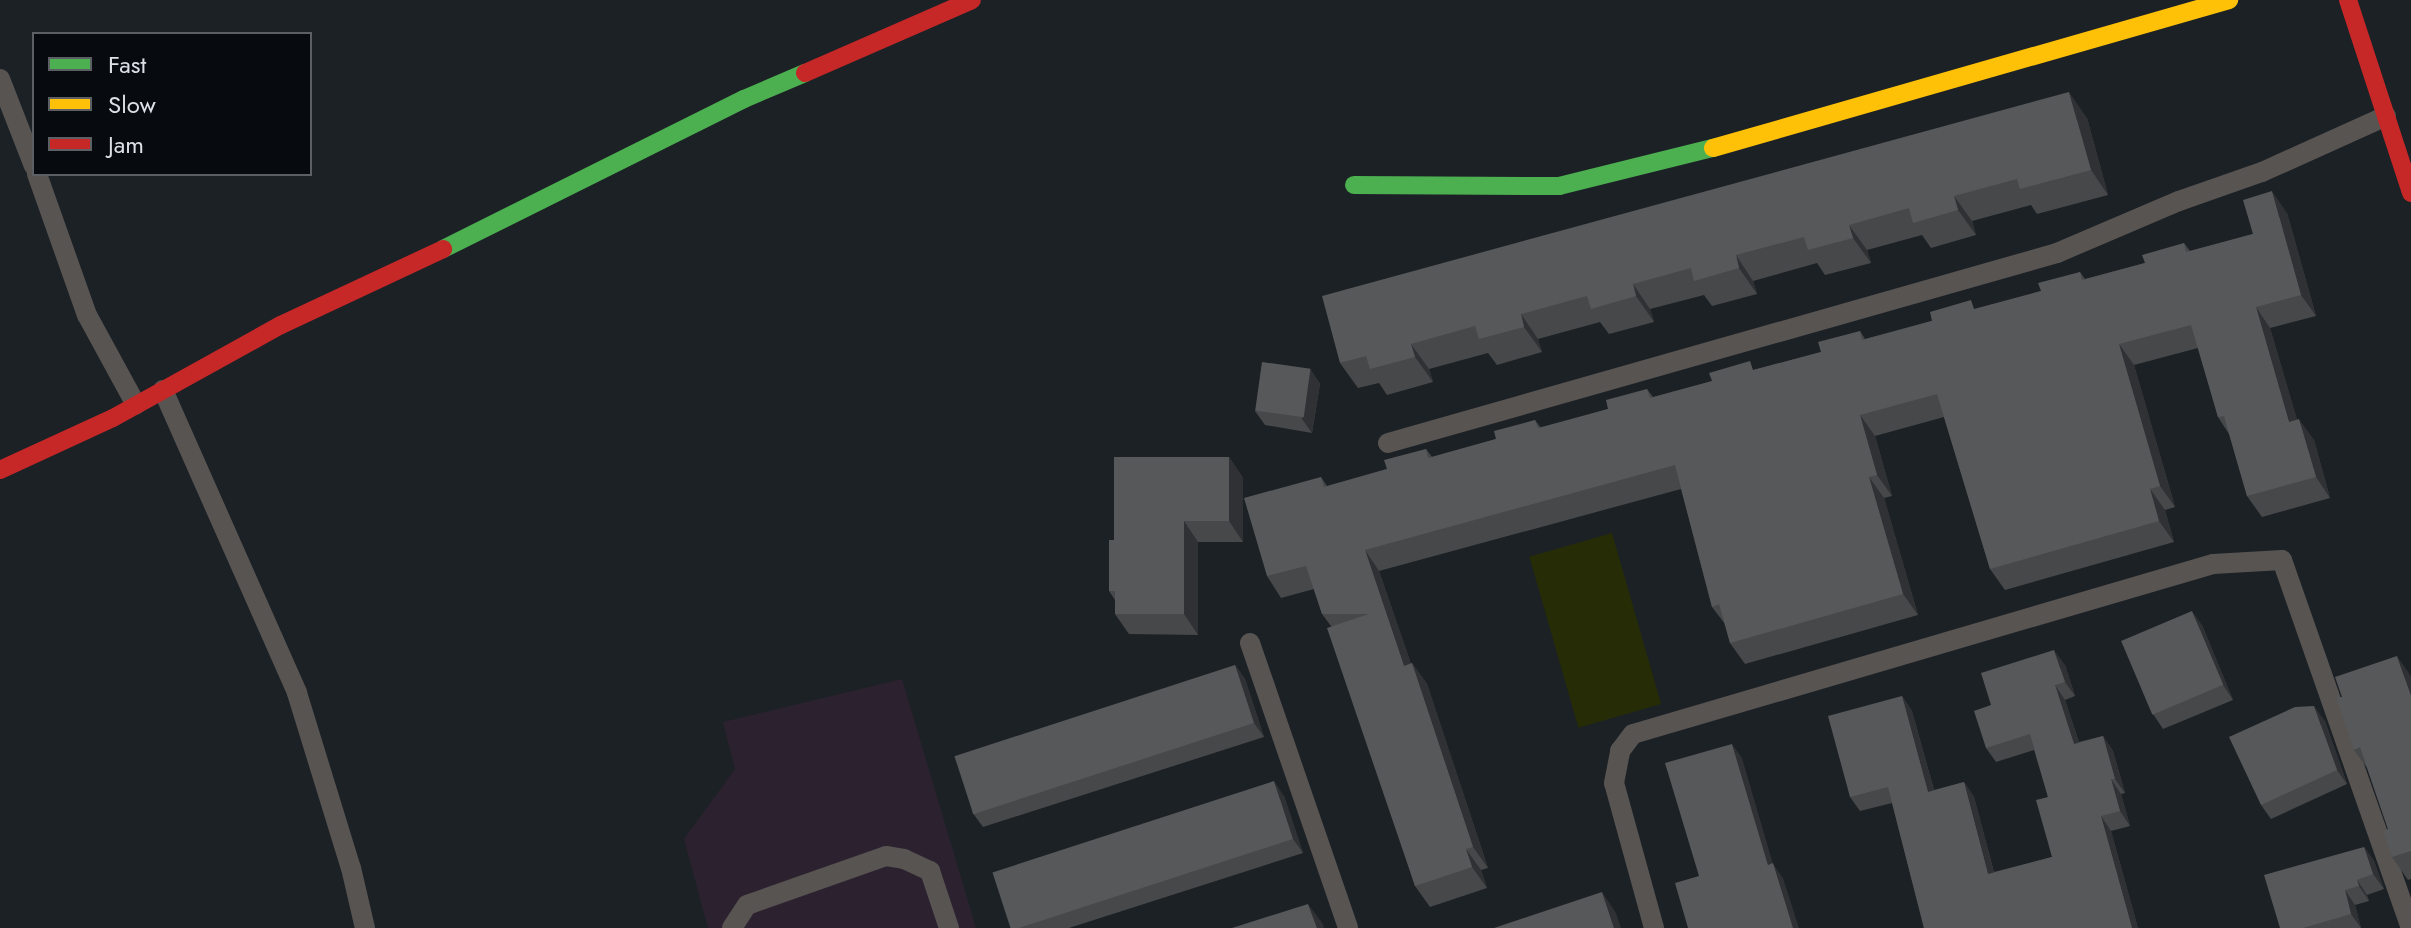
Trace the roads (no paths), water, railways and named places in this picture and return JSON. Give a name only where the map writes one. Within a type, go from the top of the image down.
[{"type":"street","points":[[0,470],[136,405],[281,325],[535,206],[744,99],[972,0]]},
{"type":"street","points":[[1354,185],[1559,186],[1700,152],[2229,0]]},
{"type":"street","points":[[2348,0],[2411,193]]},
{"type":"lane","points":[[0,79],[32,161]]},
{"type":"lane","points":[[1388,443],[2057,253],[2179,201],[2262,172],[2386,116]]},
{"type":"lane","points":[[38,176],[87,315],[136,405]]},
{"type":"lane","points":[[163,390],[297,693],[351,868],[365,928]]},
{"type":"lane","points":[[1654,928],[1614,783],[1620,751],[1633,734],[2213,564],[2282,560],[2411,928]]},
{"type":"lane","points":[[1250,643],[1348,928]]},
{"type":"lane","points":[[732,928],[747,905],[886,856],[904,859],[930,871],[949,928]]}]
